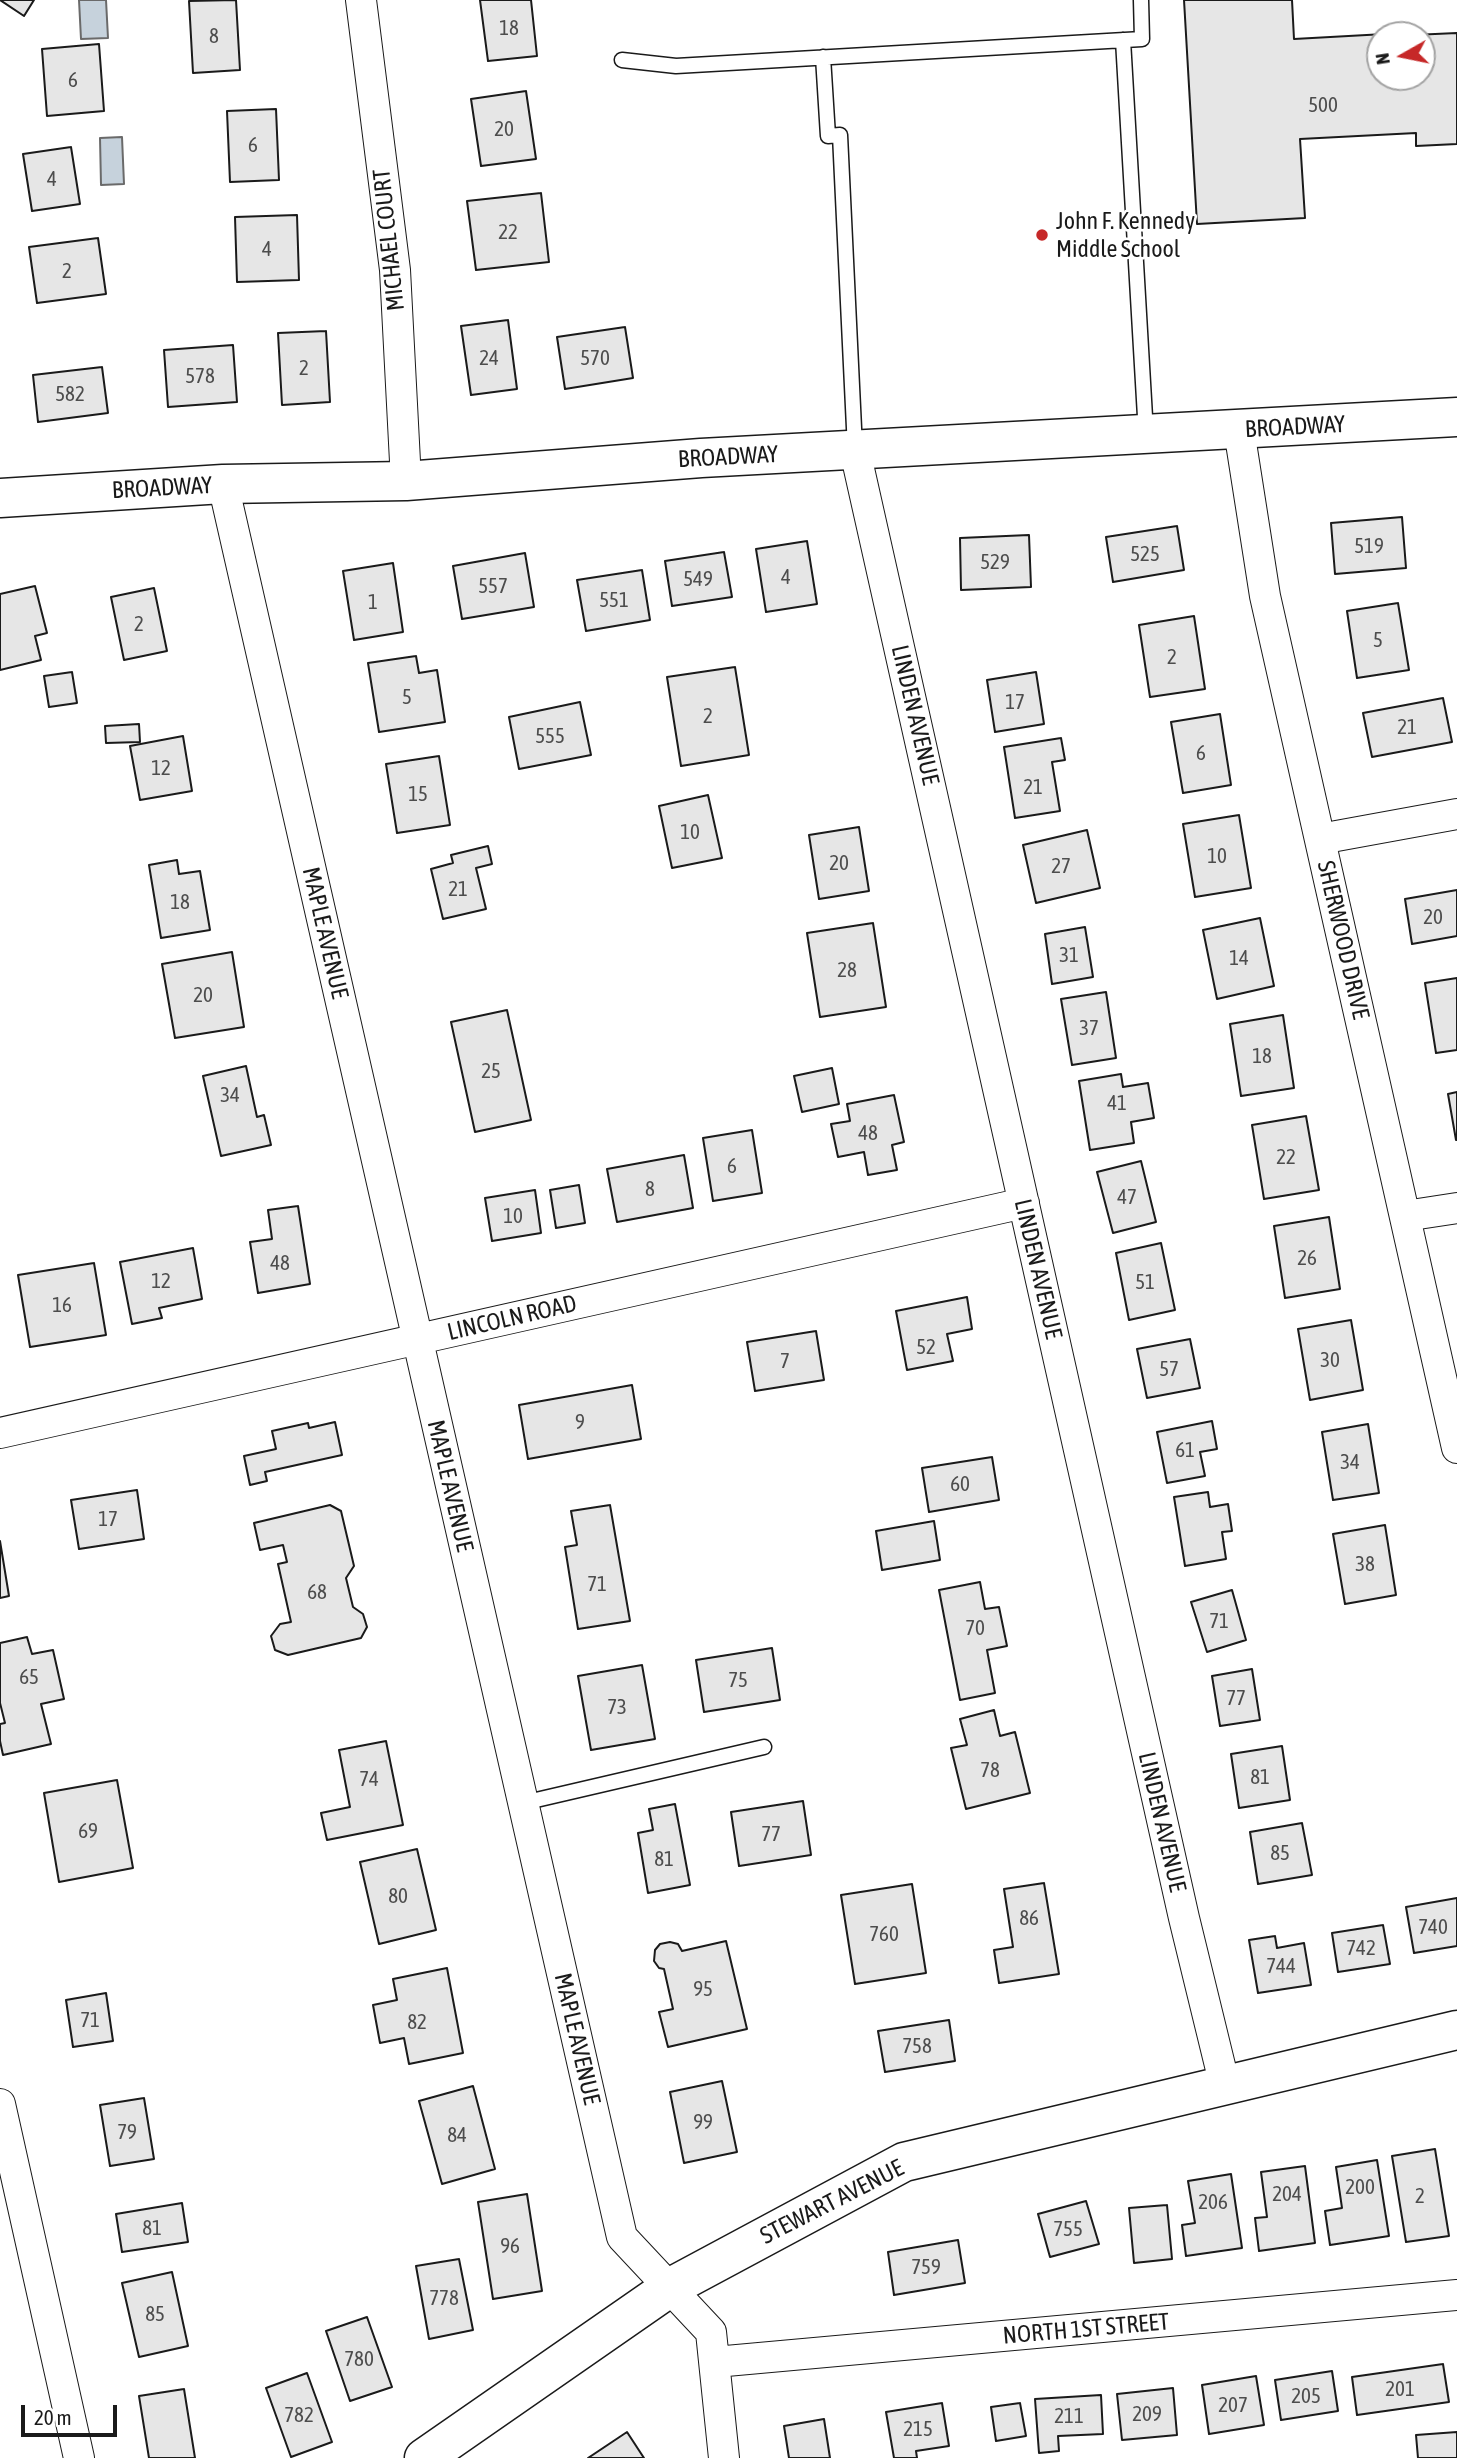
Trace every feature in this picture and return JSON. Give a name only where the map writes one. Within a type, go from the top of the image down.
[{"type":"main road","name":"BROADWAY","points":[[0,498],[223,484],[406,481],[701,458],[1457,417]]},
{"type":"main road","name":"STEWART AVENUE","points":[[424,2458],[669,2288],[904,2162],[1457,2030]]},
{"type":"street","name":"MICHAEL COURT","points":[[361,0],[396,270],[406,481]]},
{"type":"street","name":"SHERWOOD DRIVE","points":[[1240,430],[1265,596],[1457,1448]]},
{"type":"street","name":"LINDEN AVENUE","points":[[855,451],[1181,1905],[1225,2086]]},
{"type":"street","name":"MAPLE AVENUE","points":[[223,484],[622,2237],[711,2332],[724,2458]]},
{"type":"street","points":[[1321,839],[1457,814]]},
{"type":"street","name":"LINCOLN ROAD","points":[[0,1433],[1024,1203]]},
{"type":"street","points":[[1405,1216],[1457,1208]]},
{"type":"street","points":[[0,2104],[79,2458]]},
{"type":"street","name":"NORTH 1ST STREET","points":[[715,2362],[1457,2295]]},
{"type":"lane","points":[[622,60],[676,66],[1142,39],[1141,0]]},
{"type":"lane","points":[[1123,40],[1146,435]]},
{"type":"lane","points":[[823,57],[828,136],[840,135],[855,451]]},
{"type":"lane","points":[[523,1803],[764,1747]]},
{"type":"shaded area","points":[[79,0],[106,0],[108,38],[81,39]]},
{"type":"shaded area","points":[[122,137],[124,184],[101,185],[100,138]]},
{"type":"building","points":[[0,0],[34,0],[24,16]]},
{"type":"building","points":[[236,0],[240,70],[193,73],[189,1]]},
{"type":"building","points":[[480,0],[531,0],[537,56],[488,61]]},
{"type":"building","points":[[1184,0],[1292,0],[1294,39],[1366,35],[1366,91],[1436,91],[1436,34],[1457,33],[1457,144],[1416,146],[1416,133],[1300,139],[1305,218],[1197,224]]},
{"type":"building","points":[[99,44],[104,111],[47,116],[42,49]]},
{"type":"building","points":[[526,91],[536,159],[481,166],[471,99]]},
{"type":"building","points":[[276,109],[279,180],[230,182],[227,111]]},
{"type":"building","points":[[71,147],[80,204],[32,211],[23,154]]},
{"type":"building","points":[[541,193],[549,262],[476,270],[467,201]]},
{"type":"building","points":[[297,215],[299,280],[237,282],[235,217]]},
{"type":"building","points":[[98,238],[106,294],[37,303],[29,247]]},
{"type":"building","points":[[508,320],[517,389],[471,395],[461,326]]},
{"type":"building","points":[[625,327],[633,378],[565,389],[557,337]]},
{"type":"building","points":[[326,331],[330,402],[282,405],[278,333]]},
{"type":"building","points":[[233,345],[237,402],[168,407],[164,350]]},
{"type":"building","points":[[102,367],[108,413],[38,422],[33,375]]},
{"type":"building","points":[[1402,517],[1406,568],[1335,574],[1331,523]]},
{"type":"building","points":[[1177,526],[1184,570],[1113,582],[1106,537]]},
{"type":"building","points":[[1029,535],[1031,587],[961,590],[960,538]]},
{"type":"building","points":[[807,541],[817,604],[766,612],[756,549]]},
{"type":"building","points":[[724,552],[732,597],[672,606],[665,561]]},
{"type":"building","points":[[525,553],[534,607],[462,619],[453,566]]},
{"type":"building","points":[[393,563],[403,632],[354,640],[343,571]]},
{"type":"building","points":[[642,570],[650,620],[586,631],[577,580]]},
{"type":"building","points":[[35,586],[47,633],[35,636],[41,660],[0,670],[0,594]]},
{"type":"building","points":[[154,588],[167,651],[124,660],[111,597]]},
{"type":"building","points":[[1398,603],[1409,670],[1357,678],[1347,611]]},
{"type":"building","points":[[1194,616],[1205,689],[1150,697],[1139,625]]},
{"type":"building","points":[[416,656],[419,673],[437,670],[445,722],[379,732],[368,663]]},
{"type":"building","points":[[735,667],[749,755],[681,766],[667,677]]},
{"type":"building","points":[[72,672],[77,703],[49,707],[44,676]]},
{"type":"building","points":[[1036,672],[1044,724],[995,732],[987,680]]},
{"type":"building","points":[[1443,698],[1452,742],[1372,757],[1363,713]]},
{"type":"building","points":[[580,702],[591,755],[519,769],[509,717]]},
{"type":"building","points":[[1220,714],[1231,785],[1183,793],[1171,722]]},
{"type":"building","points":[[139,724],[140,742],[106,743],[105,726]]},
{"type":"building","points":[[183,736],[192,791],[140,800],[130,746]]},
{"type":"building","points":[[1061,738],[1065,760],[1052,762],[1060,811],[1015,818],[1004,747]]},
{"type":"building","points":[[439,756],[450,825],[397,833],[386,764]]},
{"type":"building","points":[[708,795],[722,858],[672,868],[659,806]]},
{"type":"building","points":[[1239,815],[1251,888],[1195,897],[1183,824]]},
{"type":"building","points":[[859,827],[869,891],[819,899],[809,835]]},
{"type":"building","points":[[1087,830],[1100,888],[1036,903],[1023,845]]},
{"type":"building","points":[[488,846],[492,864],[476,868],[486,909],[443,919],[431,869],[453,863],[451,855]]},
{"type":"building","points":[[177,860],[179,874],[200,871],[210,930],[161,938],[149,865]]},
{"type":"building","points":[[1457,890],[1457,936],[1412,944],[1405,899]]},
{"type":"building","points":[[1260,918],[1274,986],[1217,999],[1203,930]]},
{"type":"building","points":[[873,923],[886,1007],[820,1017],[807,933]]},
{"type":"building","points":[[1085,927],[1093,977],[1052,984],[1045,934]]},
{"type":"building","points":[[232,952],[244,1027],[175,1038],[162,964]]},
{"type":"building","points":[[1457,978],[1457,1050],[1436,1053],[1425,983]]},
{"type":"building","points":[[1106,992],[1116,1058],[1072,1065],[1061,999]]},
{"type":"building","points":[[507,1010],[531,1120],[475,1132],[451,1022]]},
{"type":"building","points":[[1283,1015],[1294,1088],[1241,1096],[1230,1024]]},
{"type":"building","points":[[246,1066],[257,1117],[264,1115],[271,1145],[221,1156],[203,1076]]},
{"type":"building","points":[[832,1068],[839,1104],[802,1112],[794,1076]]},
{"type":"building","points":[[1121,1074],[1123,1087],[1148,1083],[1154,1118],[1131,1122],[1134,1143],[1090,1150],[1079,1081]]},
{"type":"building","points":[[1457,1092],[1457,1140],[1456,1140],[1448,1094]]},
{"type":"building","points":[[894,1095],[904,1142],[892,1145],[897,1170],[868,1175],[864,1152],[838,1157],[831,1124],[850,1121],[847,1104]]},
{"type":"building","points":[[1306,1116],[1319,1190],[1264,1199],[1252,1125]]},
{"type":"building","points":[[752,1130],[762,1193],[713,1201],[703,1138]]},
{"type":"building","points":[[684,1155],[693,1208],[617,1222],[607,1169]]},
{"type":"building","points":[[1141,1161],[1156,1222],[1113,1233],[1097,1172]]},
{"type":"building","points":[[579,1185],[585,1223],[556,1228],[550,1190]]},
{"type":"building","points":[[535,1190],[541,1233],[492,1241],[485,1198]]},
{"type":"building","points":[[298,1206],[310,1284],[258,1293],[250,1242],[272,1239],[268,1210]]},
{"type":"building","points":[[1329,1217],[1340,1289],[1285,1298],[1274,1226]]},
{"type":"building","points":[[1161,1243],[1175,1310],[1129,1320],[1116,1253]]},
{"type":"building","points":[[193,1248],[202,1299],[159,1308],[162,1318],[132,1324],[120,1262]]},
{"type":"building","points":[[94,1263],[106,1335],[30,1347],[18,1275]]},
{"type":"building","points":[[967,1297],[972,1329],[947,1334],[953,1361],[907,1370],[896,1311]]},
{"type":"building","points":[[1351,1320],[1363,1390],[1310,1400],[1298,1329]]},
{"type":"building","points":[[816,1331],[824,1380],[755,1391],[747,1342]]},
{"type":"building","points":[[1190,1339],[1200,1388],[1147,1398],[1137,1349]]},
{"type":"building","points":[[632,1385],[641,1439],[528,1459],[519,1405]]},
{"type":"building","points":[[1212,1421],[1217,1449],[1200,1452],[1205,1476],[1167,1483],[1157,1432]]},
{"type":"building","points":[[335,1422],[342,1455],[265,1472],[267,1481],[250,1485],[244,1456],[276,1449],[272,1431],[308,1423],[309,1428]]},
{"type":"building","points":[[1368,1424],[1379,1493],[1333,1500],[1322,1432]]},
{"type":"building","points":[[992,1457],[999,1500],[929,1512],[922,1468]]},
{"type":"building","points":[[137,1490],[144,1539],[79,1549],[71,1500]]},
{"type":"building","points":[[1208,1492],[1210,1507],[1228,1504],[1232,1531],[1222,1532],[1226,1559],[1185,1566],[1174,1497]]},
{"type":"building","points":[[330,1505],[341,1511],[354,1566],[346,1578],[353,1607],[363,1614],[367,1627],[361,1638],[288,1655],[275,1650],[271,1636],[280,1624],[291,1622],[278,1564],[287,1562],[283,1545],[260,1550],[254,1523]]},
{"type":"building","points":[[610,1505],[630,1621],[578,1629],[565,1547],[577,1545],[571,1511]]},
{"type":"building","points":[[934,1521],[940,1560],[882,1570],[876,1531]]},
{"type":"building","points":[[1385,1525],[1396,1595],[1345,1604],[1333,1534]]},
{"type":"building","points":[[0,1541],[9,1596],[0,1598]]},
{"type":"building","points":[[980,1582],[985,1609],[999,1607],[1007,1646],[987,1650],[995,1693],[960,1700],[939,1590]]},
{"type":"building","points":[[1232,1590],[1246,1640],[1207,1652],[1191,1602]]},
{"type":"building","points":[[27,1637],[32,1654],[53,1650],[64,1699],[41,1704],[51,1744],[3,1755],[0,1724],[5,1723],[0,1703],[0,1643]]},
{"type":"building","points":[[772,1648],[780,1700],[704,1712],[696,1660]]},
{"type":"building","points":[[642,1665],[655,1739],[591,1750],[578,1676]]},
{"type":"building","points":[[1252,1669],[1260,1720],[1220,1726],[1212,1676]]},
{"type":"building","points":[[994,1710],[1000,1736],[1015,1732],[1030,1793],[966,1809],[951,1748],[967,1745],[960,1719]]},
{"type":"building","points":[[386,1741],[403,1825],[327,1840],[321,1813],[350,1807],[339,1750]]},
{"type":"building","points":[[1282,1746],[1290,1800],[1239,1808],[1231,1754]]},
{"type":"building","points":[[117,1780],[133,1868],[59,1882],[44,1793]]},
{"type":"building","points":[[803,1801],[811,1855],[739,1866],[731,1812]]},
{"type":"building","points":[[675,1804],[690,1885],[648,1893],[638,1833],[653,1830],[649,1809]]},
{"type":"building","points":[[1302,1823],[1312,1875],[1258,1884],[1250,1832]]},
{"type":"building","points":[[417,1849],[436,1930],[379,1944],[360,1862]]},
{"type":"building","points":[[1044,1883],[1059,1974],[999,1983],[994,1950],[1013,1947],[1004,1889]]},
{"type":"building","points":[[912,1884],[926,1973],[855,1984],[841,1895]]},
{"type":"building","points":[[1457,1898],[1457,1946],[1414,1953],[1406,1907]]},
{"type":"building","points":[[1383,1925],[1390,1964],[1338,1972],[1332,1933]]},
{"type":"building","points":[[1275,1936],[1277,1948],[1304,1943],[1311,1985],[1258,1993],[1249,1940]]},
{"type":"building","points":[[726,1941],[747,2029],[668,2047],[659,2012],[673,2009],[664,1969],[659,1968],[654,1961],[655,1950],[660,1944],[670,1942],[678,1944],[682,1951]]},
{"type":"building","points":[[447,1968],[463,2053],[409,2064],[404,2038],[380,2043],[373,2005],[397,2000],[393,1979]]},
{"type":"building","points":[[106,1993],[113,2041],[73,2047],[66,2000]]},
{"type":"building","points":[[949,2020],[955,2061],[885,2072],[878,2031]]},
{"type":"building","points":[[722,2081],[737,2152],[684,2163],[670,2092]]},
{"type":"building","points":[[473,2086],[495,2169],[442,2184],[419,2101]]},
{"type":"building","points":[[144,2098],[154,2159],[110,2166],[100,2105]]},
{"type":"building","points":[[1435,2149],[1449,2236],[1406,2242],[1392,2156]]},
{"type":"building","points":[[1377,2160],[1389,2236],[1330,2245],[1325,2211],[1342,2208],[1336,2167]]},
{"type":"building","points":[[1305,2166],[1315,2243],[1259,2251],[1255,2218],[1267,2217],[1261,2172]]},
{"type":"building","points":[[1231,2174],[1242,2248],[1186,2256],[1182,2225],[1195,2223],[1188,2181]]},
{"type":"building","points":[[527,2194],[542,2291],[493,2299],[478,2202]]},
{"type":"building","points":[[1086,2201],[1099,2244],[1050,2257],[1038,2214]]},
{"type":"building","points":[[182,2203],[188,2242],[122,2252],[116,2214]]},
{"type":"building","points":[[1167,2205],[1172,2259],[1134,2263],[1129,2208]]},
{"type":"building","points":[[958,2240],[965,2283],[894,2295],[888,2252]]},
{"type":"building","points":[[459,2259],[473,2330],[429,2339],[416,2266]]},
{"type":"building","points":[[172,2272],[188,2346],[139,2357],[122,2283]]},
{"type":"building","points":[[367,2317],[392,2387],[350,2401],[326,2331]]},
{"type":"building","points":[[1443,2364],[1449,2402],[1357,2415],[1352,2377]]},
{"type":"building","points":[[1332,2371],[1338,2411],[1281,2420],[1275,2380]]},
{"type":"building","points":[[307,2373],[332,2442],[291,2457],[266,2388]]},
{"type":"building","points":[[1256,2376],[1264,2425],[1209,2434],[1202,2385]]},
{"type":"building","points":[[1173,2388],[1177,2435],[1122,2440],[1117,2394]]},
{"type":"building","points":[[184,2389],[195,2458],[149,2458],[139,2396]]},
{"type":"building","points":[[1101,2395],[1103,2434],[1058,2436],[1059,2451],[1039,2453],[1035,2399]]},
{"type":"building","points":[[942,2403],[949,2446],[916,2451],[917,2458],[894,2458],[886,2412]]},
{"type":"building","points":[[1020,2403],[1026,2436],[996,2441],[991,2407]]},
{"type":"building","points":[[824,2419],[830,2458],[789,2458],[784,2426]]},
{"type":"building","points":[[627,2432],[644,2458],[588,2458]]},
{"type":"building","points":[[1457,2432],[1457,2458],[1418,2458],[1416,2435]]},
{"type":"place","name":"John F. Kennedy Middle School","points":[[1042,235]]}]
